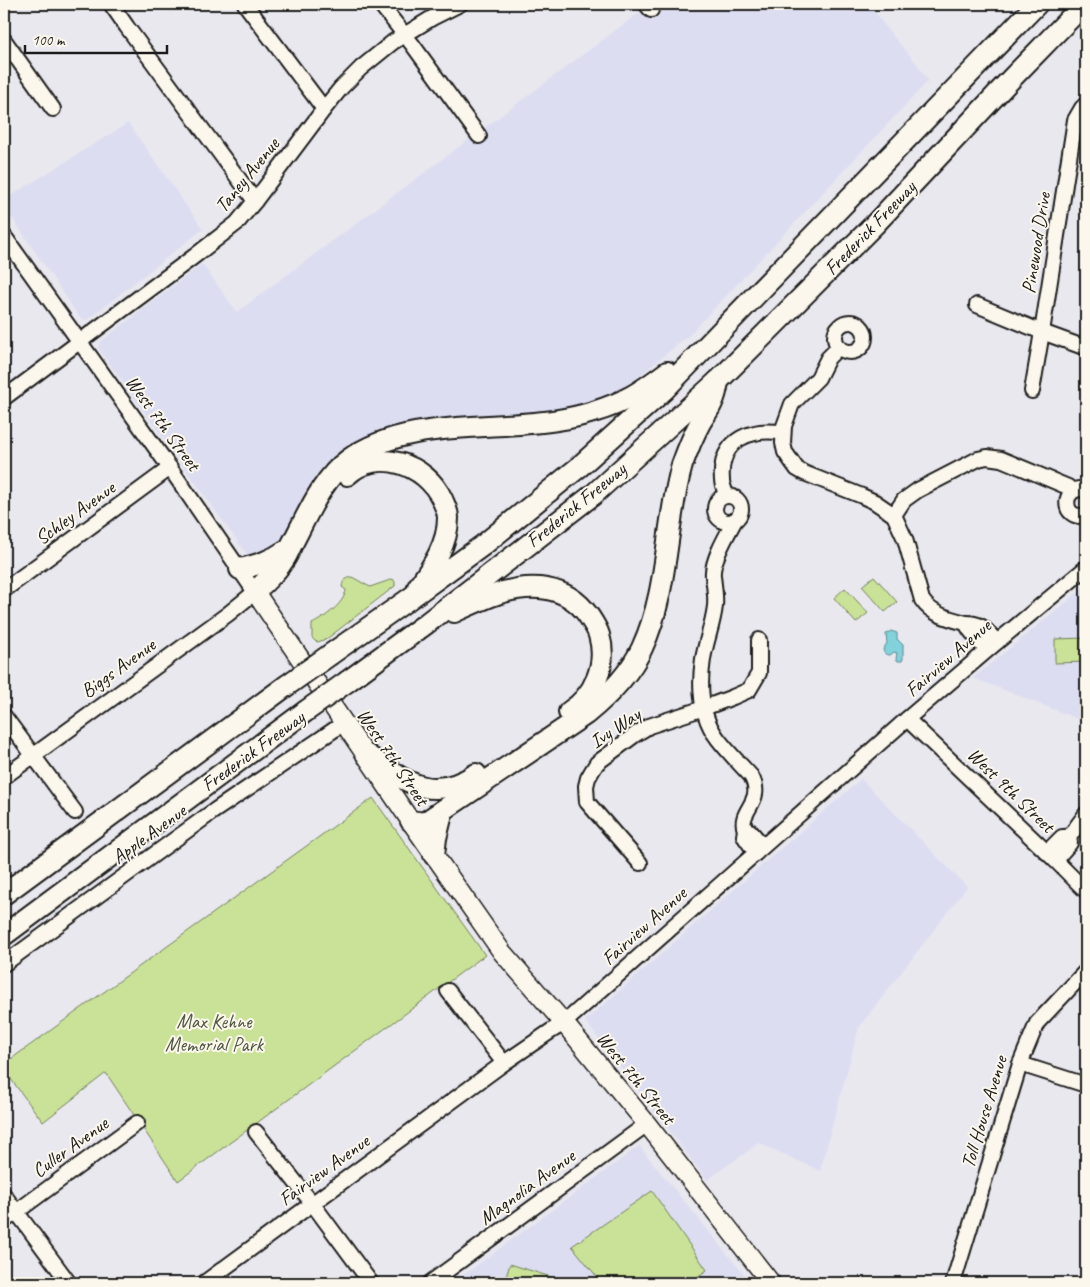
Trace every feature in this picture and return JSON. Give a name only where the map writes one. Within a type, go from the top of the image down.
[{"type":"highway","name":"Frederick Freeway","points":[[4,894],[286,686],[482,546],[579,467],[665,388],[1037,4]]},
{"type":"highway","name":"Frederick Freeway","points":[[4,935],[427,623],[594,494],[719,380],[875,224],[1010,79],[1084,4]]},
{"type":"highway","points":[[255,592],[283,561],[318,497],[335,471],[364,450],[409,434],[433,430],[558,420],[596,411],[628,398],[650,384],[735,317]]},
{"type":"highway","points":[[411,821],[424,823],[586,714],[600,704],[633,664],[642,649],[655,614],[682,465],[701,422],[713,402],[719,380]]},
{"type":"highway","points":[[255,592],[268,591],[288,575],[336,488],[349,473],[369,463],[387,461],[402,463],[425,476],[435,486],[447,510],[447,533],[442,548],[409,599]]},
{"type":"highway","points":[[240,569],[266,562],[290,546]]},
{"type":"highway","points":[[411,821],[418,813],[456,786],[579,706],[595,684],[602,658],[599,635],[592,622],[580,606],[566,595],[557,591],[523,588],[494,595],[427,623]]},
{"type":"highway","points":[[367,755],[416,786],[445,788],[456,786]]},
{"type":"highway","points":[[434,855],[443,810]]},
{"type":"main road","name":"West 7th Street","points":[[255,592],[502,952],[564,1023],[647,1124],[771,1283]]},
{"type":"street","points":[[111,4],[255,201]]},
{"type":"street","points":[[245,4],[324,109]]},
{"type":"street","points":[[380,4],[412,44],[479,136]]},
{"type":"street","name":"Taney Avenue","points":[[4,398],[236,223],[255,201],[324,109],[361,68],[404,35],[460,4]]},
{"type":"street","points":[[4,40],[53,109]]},
{"type":"street","name":"Pinewood Drive","points":[[1032,391],[1075,120],[1086,104]]},
{"type":"street","name":"West 7th Street","points":[[4,236],[170,468],[255,592]]},
{"type":"street","points":[[977,305],[1086,348]]},
{"type":"street","points":[[839,347],[828,358],[818,378],[792,404],[787,416],[784,432],[783,443],[785,452],[797,469],[804,474],[862,496],[894,515],[905,539],[922,600],[932,611],[966,623],[976,623],[983,627],[992,646]]},
{"type":"street","points":[[726,495],[722,482],[727,450],[748,435],[758,432],[784,432]]},
{"type":"street","points":[[894,515],[904,500],[918,490],[978,458],[1001,459],[1068,488],[1071,492]]},
{"type":"street","name":"Schley Avenue","points":[[4,590],[170,468]]},
{"type":"street","points":[[1086,490],[1077,489],[1071,492],[1067,504],[1069,510],[1078,517],[1086,515]]},
{"type":"street","points":[[735,520],[726,522],[718,518],[714,511],[718,499],[726,495],[735,497],[740,504],[740,513],[717,556],[713,570],[712,576],[716,594],[715,608],[703,658],[701,695],[712,730],[754,780],[756,791],[752,804],[745,814],[743,825],[745,830],[750,831],[759,849]]},
{"type":"street","name":"Fairview Avenue","points":[[204,1283],[504,1063],[564,1023],[907,719],[1086,568]]},
{"type":"street","name":"Biggs Avenue","points":[[4,777],[228,614],[255,592]]},
{"type":"street","name":"Ivy Way","points":[[640,863],[587,802],[588,778],[597,763],[649,726],[704,708],[749,690],[759,673],[759,640]]},
{"type":"street","points":[[4,716],[75,812]]},
{"type":"street","name":"West 9th Street","points":[[907,719],[1051,856],[1086,892]]},
{"type":"street","name":"Apple Avenue","points":[[4,964],[211,813],[344,723]]},
{"type":"street","points":[[1051,856],[1070,843],[1069,837],[1086,814]]},
{"type":"street","name":"Toll House Avenue","points":[[953,1283],[1020,1064],[1037,1023],[1086,972]]},
{"type":"street","points":[[448,991],[504,1063]]},
{"type":"street","points":[[1020,1064],[1086,1085]]},
{"type":"street","name":"Culler Avenue","points":[[4,1221],[137,1123]]},
{"type":"street","name":"Magnolia Avenue","points":[[430,1283],[647,1124]]},
{"type":"street","points":[[256,1132],[312,1203],[371,1283]]},
{"type":"street","points":[[4,1195],[69,1283]]},
{"type":"shaded area","points":[[651,4],[870,4],[928,81],[690,334],[619,393],[585,406],[548,414],[420,422],[364,439],[341,452],[322,468],[294,522],[274,551],[251,560],[98,348],[100,342],[202,264],[237,312]]},
{"type":"shaded area","points":[[128,123],[203,229],[87,320],[80,318],[4,206],[4,200]]},
{"type":"shaded area","points":[[1086,586],[1086,722],[973,678],[1022,638]]},
{"type":"shaded area","points":[[861,779],[967,887],[859,1027],[820,1171],[759,1143],[707,1180],[585,1021]]},
{"type":"shaded area","points":[[639,1146],[751,1283],[453,1283]]},
{"type":"green space","points":[[874,576],[897,602],[885,612],[862,586]]},
{"type":"green space","points":[[352,577],[370,587],[393,579],[395,586],[328,638],[318,642],[315,641],[312,638],[312,624],[338,605],[346,590],[342,587],[344,581]]},
{"type":"green space","points":[[845,588],[868,613],[856,623],[834,598]]},
{"type":"green space","points":[[1086,638],[1086,662],[1055,663],[1055,639]]},
{"type":"green space","name":"Max Kehne Memorial Park","points":[[373,798],[485,955],[178,1181],[106,1073],[43,1122],[4,1070],[4,1064]]},
{"type":"green space","points":[[652,1191],[707,1270],[688,1283],[602,1283],[572,1246]]},
{"type":"green space","points":[[510,1264],[570,1283],[504,1283]]},
{"type":"water","points":[[891,631],[897,633],[897,639],[903,645],[902,661],[896,659],[897,653],[894,652],[889,655],[883,651],[887,643],[886,634]]}]
